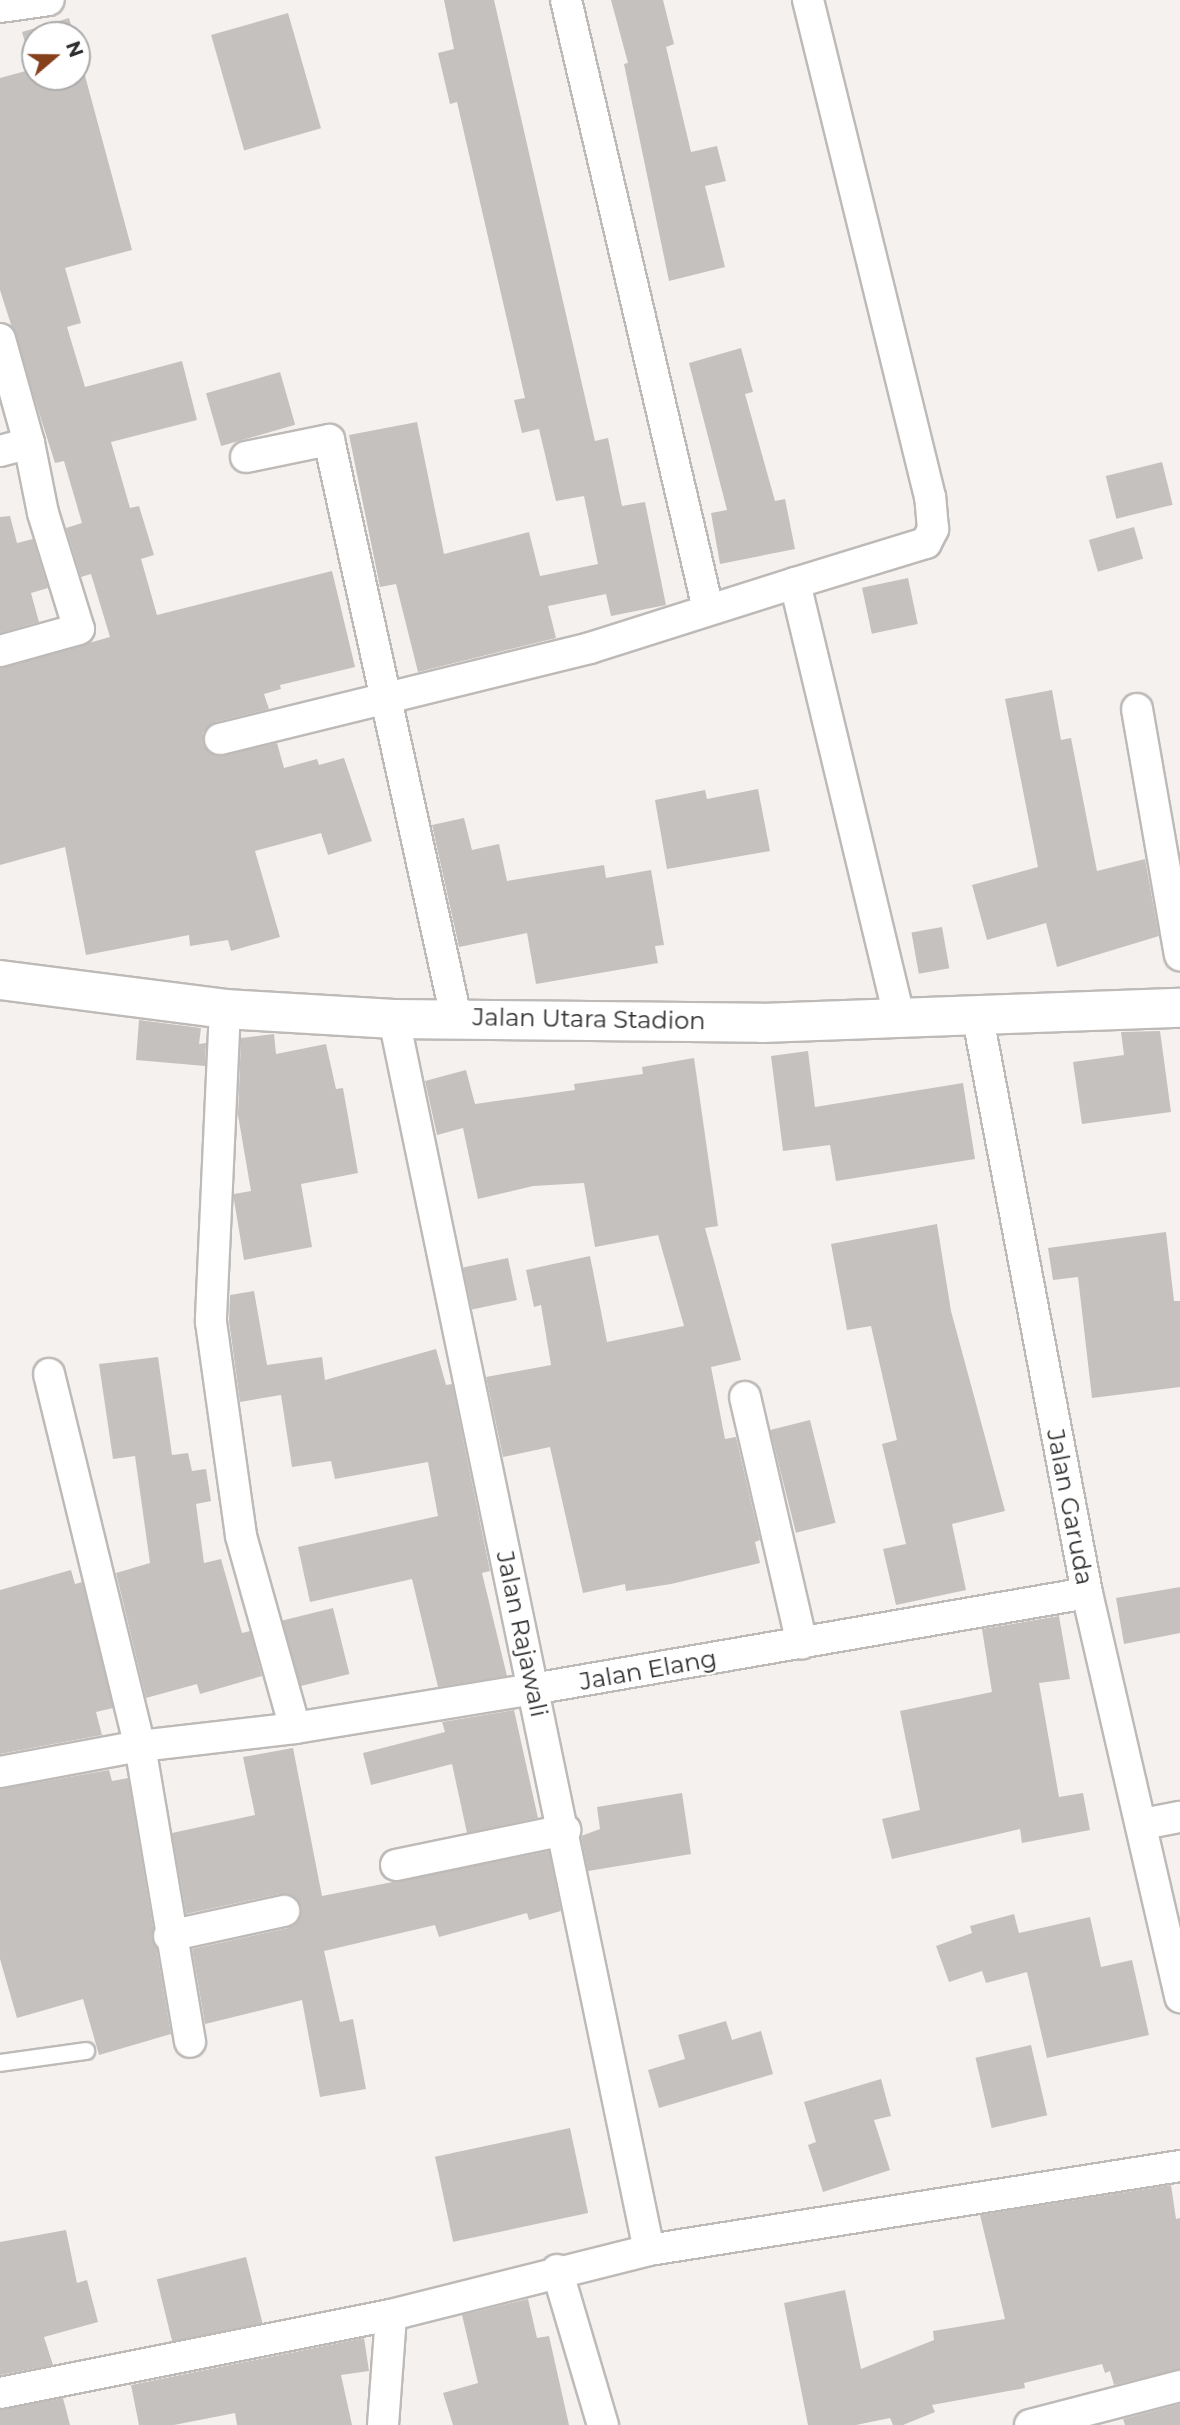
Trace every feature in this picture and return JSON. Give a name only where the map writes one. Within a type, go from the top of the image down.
[{"type":"street","points":[[0,7],[49,0]]},
{"type":"street","points":[[566,0],[708,608]]},
{"type":"street","points":[[220,739],[590,648],[708,608],[926,543],[933,529],[930,497],[808,0]]},
{"type":"street","points":[[0,339],[29,443],[43,513],[79,629],[0,651]]},
{"type":"street","points":[[247,457],[328,440],[383,701],[456,1017]]},
{"type":"street","points":[[0,451],[29,443]]},
{"type":"street","points":[[795,583],[899,1017]]},
{"type":"street","points":[[1137,709],[1180,955]]},
{"type":"street","name":"Jalan Utara Stadion","points":[[0,980],[225,1009],[394,1019],[456,1017],[762,1023],[977,1013],[1180,1008]]},
{"type":"street","points":[[225,1009],[211,1322],[241,1536],[295,1728]]},
{"type":"street","name":"Jalan Garuda","points":[[977,1013],[1087,1593],[1143,1824],[1180,1997]]},
{"type":"street","name":"Jalan Rajawali","points":[[394,1019],[533,1689],[565,1830],[649,2250]]},
{"type":"street","points":[[49,1374],[140,1746],[169,1936],[190,2042]]},
{"type":"street","points":[[745,1397],[802,1643]]},
{"type":"street","name":"Jalan Elang","points":[[0,1772],[140,1746],[295,1728],[533,1689],[1087,1593]]},
{"type":"street","points":[[1143,1824],[1180,1817]]},
{"type":"street","points":[[396,1865],[565,1830]]},
{"type":"street","points":[[169,1936],[284,1911]]},
{"type":"street","points":[[0,2393],[391,2315],[557,2270],[649,2250],[1180,2166]]},
{"type":"street","points":[[557,2270],[603,2425]]},
{"type":"street","points":[[383,2425],[391,2315]]},
{"type":"street","points":[[1030,2425],[1180,2386]]},
{"type":"lane","points":[[0,2063],[86,2051]]},
{"type":"building","points":[[444,0],[494,0],[595,441],[608,438],[622,506],[645,502],[666,605],[611,616],[606,594],[548,606],[556,638],[418,672],[396,584],[380,587],[349,435],[417,422],[444,554],[529,532],[540,576],[598,564],[584,496],[556,501],[539,429],[522,433],[514,400],[525,398],[457,102],[450,104],[438,53],[454,49]]},
{"type":"building","points":[[611,0],[663,0],[674,44],[666,47],[691,152],[717,146],[726,181],[705,186],[725,267],[669,281],[624,64],[628,63]]},
{"type":"building","points":[[288,13],[321,128],[244,150],[211,35]]},
{"type":"building","points":[[21,72],[21,91],[89,91],[132,250],[65,268],[81,323],[67,327],[85,387],[182,361],[197,420],[111,442],[130,508],[139,506],[154,555],[141,559],[157,615],[332,571],[355,667],[280,685],[281,689],[264,694],[269,709],[216,722],[203,733],[203,744],[216,756],[277,743],[284,768],[317,759],[319,765],[344,758],[372,841],[328,855],[321,833],[255,851],[280,937],[231,951],[228,940],[190,946],[189,935],[86,955],[65,847],[0,865],[0,668],[110,637],[91,574],[81,577],[66,528],[82,523],[64,461],[55,463],[0,290],[0,78]]},
{"type":"building","points":[[741,348],[753,392],[745,394],[775,501],[785,499],[795,549],[720,564],[711,513],[727,510],[689,363]]},
{"type":"building","points":[[280,372],[295,425],[221,446],[206,393]]},
{"type":"building","points":[[1162,462],[1173,505],[1116,519],[1106,476]]},
{"type":"building","points":[[10,516],[17,543],[33,539],[48,588],[31,593],[39,622],[0,633],[0,517]]},
{"type":"building","points":[[1134,527],[1143,559],[1098,572],[1089,540]]},
{"type":"building","points":[[908,578],[918,624],[872,634],[862,588]]},
{"type":"building","points":[[1052,690],[1061,740],[1071,738],[1097,871],[1145,859],[1159,936],[1057,967],[1046,923],[987,940],[972,885],[1038,867],[1005,699]]},
{"type":"building","points":[[758,789],[770,851],[667,869],[655,800],[705,790],[707,799]]},
{"type":"building","points":[[464,818],[472,850],[499,844],[507,881],[604,865],[606,878],[651,870],[664,945],[655,946],[658,963],[536,984],[527,933],[459,947],[432,825]]},
{"type":"building","points":[[942,927],[949,968],[919,974],[911,932]]},
{"type":"building","points":[[139,1020],[201,1028],[199,1044],[206,1043],[205,1066],[136,1060]]},
{"type":"building","points":[[1160,1031],[1171,1112],[1082,1124],[1073,1062],[1124,1055],[1121,1032]]},
{"type":"building","points":[[274,1034],[276,1054],[326,1044],[336,1089],[343,1088],[358,1173],[301,1184],[312,1247],[244,1260],[234,1200],[234,1194],[251,1191],[238,1115],[241,1038]]},
{"type":"building","points":[[808,1051],[815,1107],[963,1083],[975,1159],[836,1181],[830,1145],[783,1151],[771,1056]]},
{"type":"building","points":[[694,1058],[718,1226],[705,1228],[741,1360],[711,1367],[725,1439],[736,1437],[760,1540],[755,1542],[760,1563],[671,1584],[626,1591],[625,1584],[583,1593],[550,1447],[503,1457],[486,1377],[551,1365],[541,1305],[534,1307],[526,1270],[590,1256],[607,1342],[684,1326],[658,1235],[595,1247],[584,1183],[533,1186],[478,1199],[463,1128],[437,1135],[425,1081],[466,1070],[475,1104],[575,1090],[574,1084],[643,1074],[642,1067]]},
{"type":"building","points":[[937,1224],[951,1311],[1005,1511],[952,1524],[966,1590],[896,1605],[883,1549],[906,1544],[882,1444],[897,1440],[871,1326],[847,1330],[831,1244]]},
{"type":"building","points":[[1166,1232],[1174,1301],[1180,1301],[1180,1387],[1092,1398],[1078,1277],[1053,1280],[1048,1248]]},
{"type":"building","points":[[508,1258],[517,1300],[472,1310],[463,1268]]},
{"type":"building","points":[[254,1291],[267,1365],[322,1357],[325,1380],[436,1349],[446,1385],[452,1384],[490,1571],[482,1573],[507,1676],[438,1687],[412,1579],[310,1602],[298,1547],[438,1516],[428,1462],[335,1479],[331,1461],[292,1467],[281,1395],[240,1402],[229,1321],[230,1295]]},
{"type":"building","points":[[158,1357],[172,1455],[188,1453],[192,1471],[206,1469],[211,1501],[196,1504],[204,1563],[221,1559],[242,1633],[250,1631],[262,1676],[200,1694],[197,1684],[146,1698],[116,1573],[150,1563],[135,1456],[113,1459],[99,1364]]},
{"type":"building","points":[[810,1420],[836,1523],[796,1533],[770,1430]]},
{"type":"building","points":[[71,1570],[75,1584],[82,1582],[113,1708],[96,1712],[102,1735],[0,1754],[0,1590]]},
{"type":"building","points":[[1180,1587],[1180,1633],[1124,1644],[1116,1598]]},
{"type":"building","points":[[333,1608],[349,1674],[299,1687],[283,1621]]},
{"type":"building","points":[[1059,1616],[1070,1679],[1039,1683],[1059,1797],[1083,1793],[1090,1830],[1022,1843],[1020,1829],[892,1859],[882,1819],[920,1810],[900,1711],[992,1692],[982,1629]]},
{"type":"building","points":[[514,1710],[538,1818],[467,1833],[452,1764],[371,1785],[363,1753],[445,1732],[442,1722]]},
{"type":"building","points":[[293,1748],[322,1896],[549,1851],[561,1911],[529,1920],[527,1913],[439,1937],[435,1925],[324,1951],[340,2022],[353,2019],[366,2089],[320,2097],[302,2000],[205,2024],[192,1949],[288,1928],[301,1916],[297,1900],[280,1894],[186,1914],[172,1833],[255,1815],[243,1757]]},
{"type":"building","points":[[109,1770],[112,1781],[128,1778],[171,2034],[99,2055],[83,1999],[17,2018],[0,1959],[0,1789]]},
{"type":"building","points":[[682,1793],[691,1854],[588,1871],[581,1836],[600,1829],[597,1807]]},
{"type":"building","points":[[1014,1914],[1019,1933],[1090,1917],[1101,1967],[1132,1960],[1149,2035],[1047,2058],[1027,1972],[986,1983],[982,1971],[949,1982],[936,1946],[972,1933],[970,1926]]},
{"type":"building","points":[[726,2021],[732,2040],[761,2031],[773,2074],[659,2108],[648,2070],[685,2059],[678,2035]]},
{"type":"building","points":[[1031,2045],[1047,2115],[992,2128],[975,2058]]},
{"type":"building","points":[[881,2079],[891,2116],[874,2120],[890,2170],[823,2192],[808,2145],[816,2142],[804,2102]]},
{"type":"building","points":[[570,2128],[588,2213],[453,2242],[435,2157]]},
{"type":"building","points":[[1171,2185],[1176,2219],[1180,2218],[1180,2369],[1114,2385],[1110,2371],[1105,2373],[1102,2364],[1024,2383],[1025,2388],[932,2405],[935,2412],[903,2425],[893,2425],[890,2418],[856,2425],[808,2425],[784,2303],[845,2290],[861,2369],[934,2340],[933,2331],[1005,2319],[980,2215]]},
{"type":"building","points":[[66,2230],[77,2283],[87,2280],[98,2322],[44,2337],[53,2365],[0,2375],[0,2242]]},
{"type":"building","points":[[246,2257],[262,2323],[173,2345],[157,2279]]},
{"type":"building","points":[[528,2299],[537,2338],[549,2336],[569,2425],[453,2425],[443,2393],[478,2383],[462,2315]]},
{"type":"building","points":[[364,2338],[369,2371],[341,2375],[352,2425],[237,2425],[235,2413],[174,2425],[139,2425],[131,2385]]},
{"type":"building","points":[[63,2398],[70,2425],[0,2425],[0,2410]]},
{"type":"building","points":[[1180,2404],[1180,2425],[1125,2425],[1123,2419]]}]
